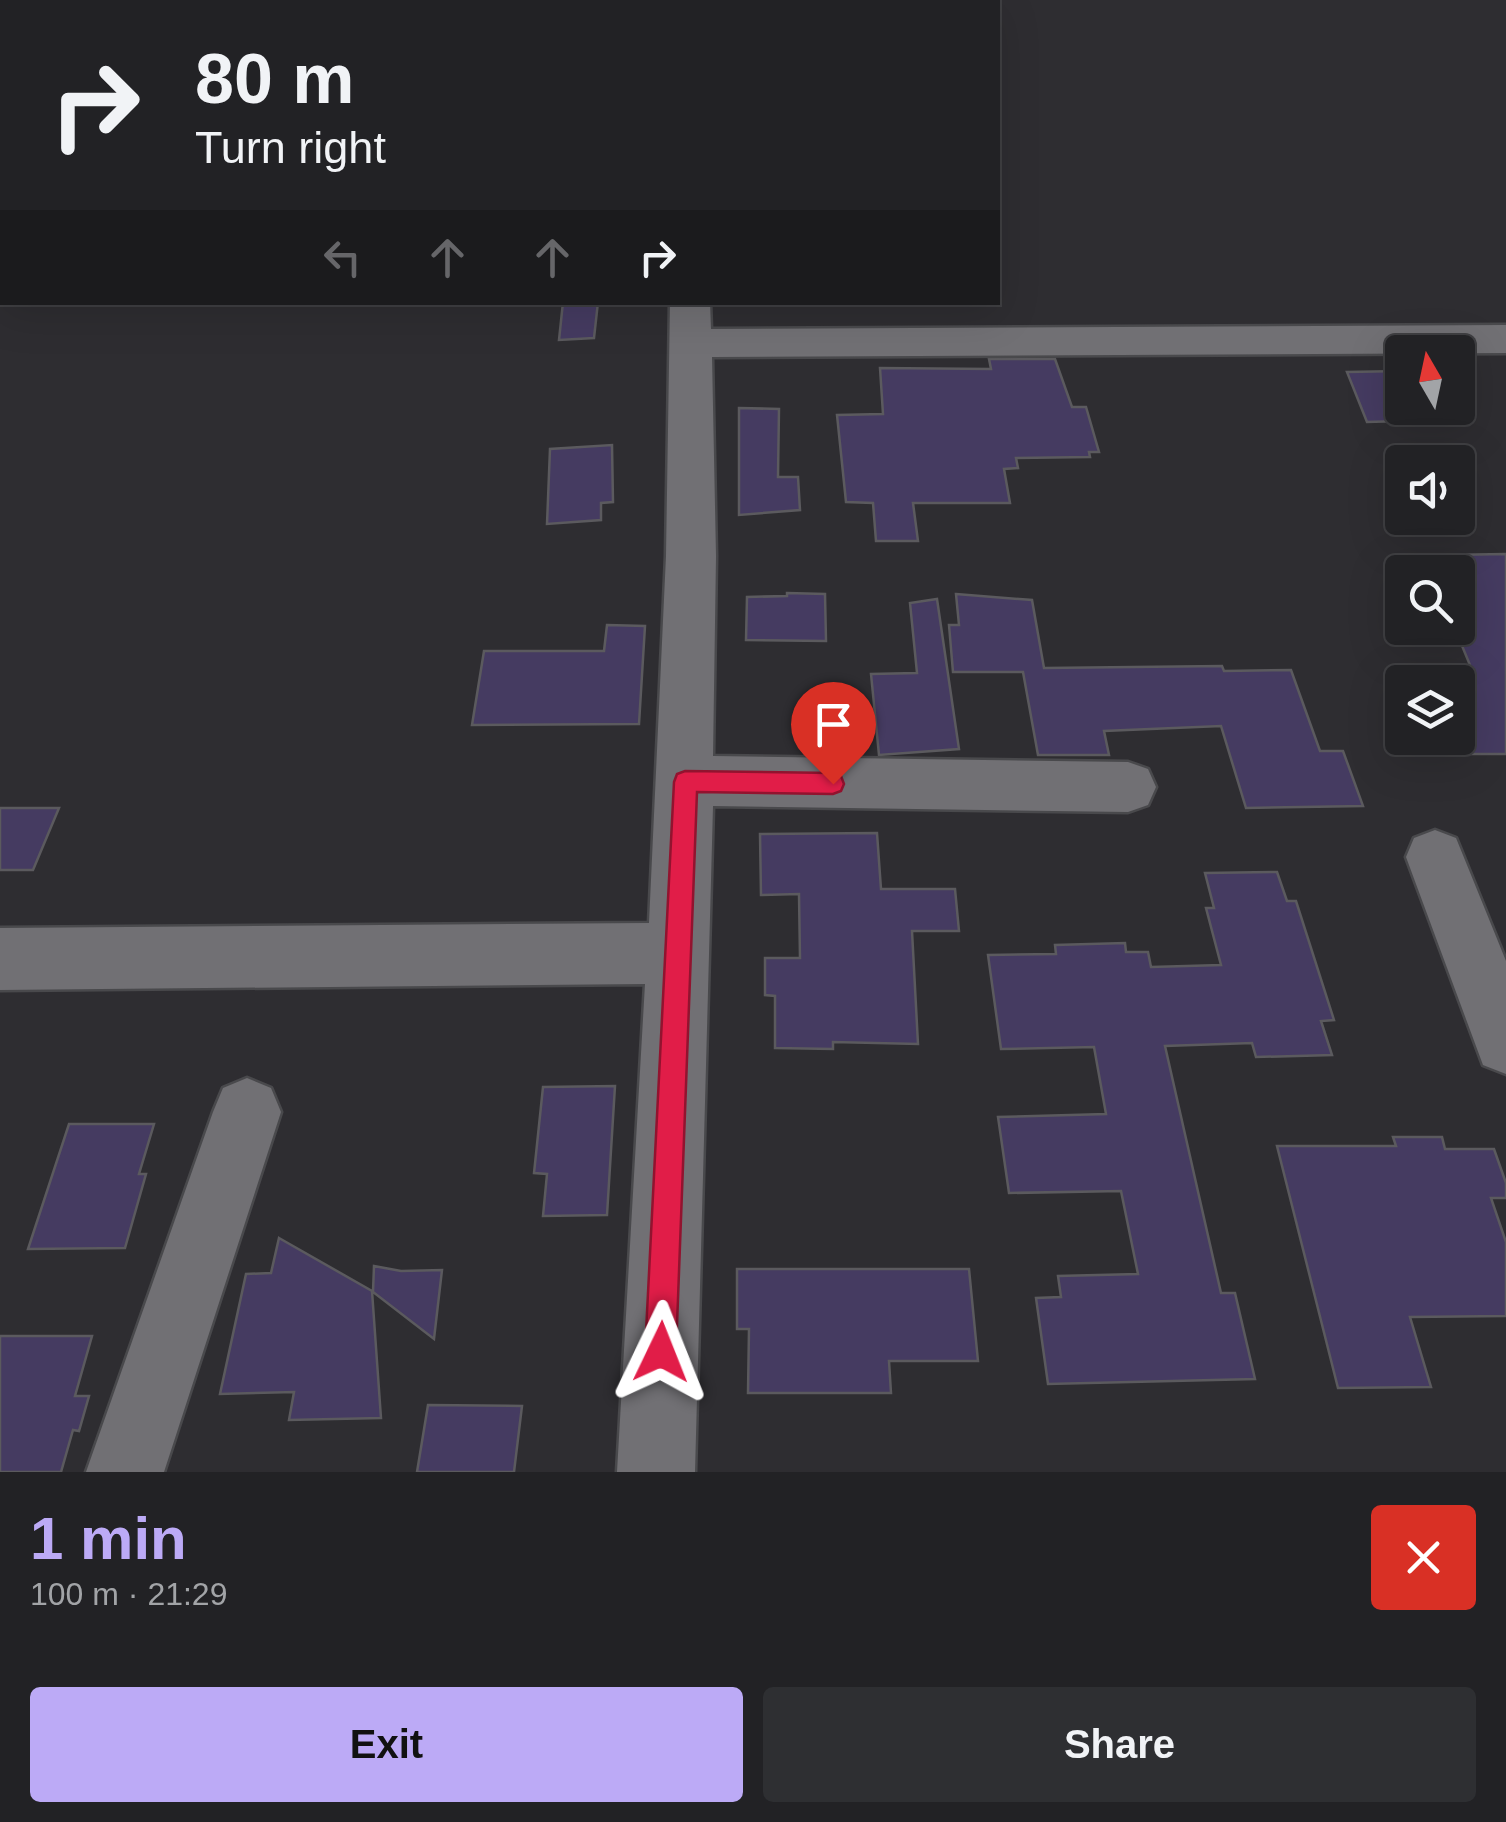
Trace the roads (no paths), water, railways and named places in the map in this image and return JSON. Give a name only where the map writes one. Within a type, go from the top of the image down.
[{"type":"street","points":[[656,1472],[685,782],[691,556],[690,323],[1506,340]]},
{"type":"street","points":[[685,782],[1128,787]]},
{"type":"street","points":[[1434,857],[1506,1042]]},
{"type":"street","points":[[0,959],[678,953]]},
{"type":"street","points":[[124,1472],[247,1112]]}]
